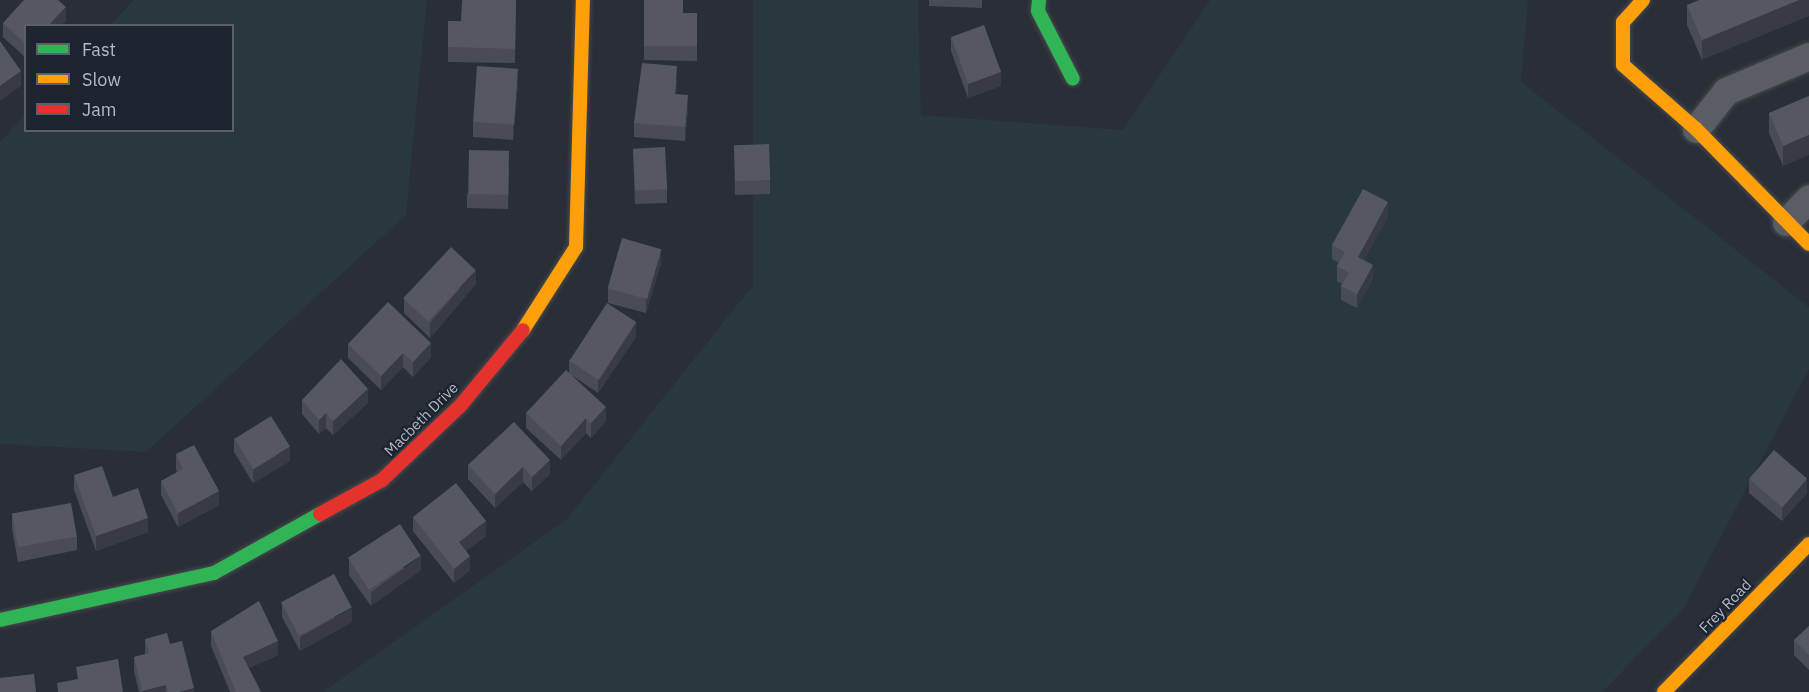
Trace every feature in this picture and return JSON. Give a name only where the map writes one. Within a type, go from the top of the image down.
[{"type":"street","name":"Macbeth Drive","points":[[0,620],[214,573],[382,480],[461,405],[536,313],[576,248],[584,0]]},
{"type":"street","points":[[1039,0],[1038,10],[1073,79]]},
{"type":"street","points":[[1643,0],[1623,22],[1623,65],[1696,129],[1809,244]]},
{"type":"street","points":[[1696,129],[1726,91],[1809,56]]},
{"type":"street","points":[[1786,222],[1809,198]]},
{"type":"street","name":"Frey Road","points":[[1664,692],[1809,543]]},
{"type":"shaded area","points":[[134,0],[427,0],[406,215],[146,452],[0,444],[0,142],[24,116],[24,132],[234,132],[234,24],[111,24]]},
{"type":"shaded area","points":[[753,0],[918,0],[921,115],[1123,130],[1210,0],[1528,0],[1521,82],[1809,307],[1809,369],[1682,611],[1602,692],[323,692],[567,519],[753,285]]},
{"type":"building","points":[[24,0],[58,0],[66,7],[50,24],[24,24],[24,42],[3,23]]},
{"type":"building","points":[[462,0],[516,0],[515,49],[448,47],[448,21],[461,21]]},
{"type":"building","points":[[644,0],[683,0],[683,13],[697,13],[697,46],[644,46]]},
{"type":"building","points":[[1699,0],[1799,0],[1702,40],[1687,5]]},
{"type":"building","points":[[984,25],[1001,72],[968,84],[951,37]]},
{"type":"building","points":[[0,41],[21,71],[0,86]]},
{"type":"building","points":[[642,63],[677,66],[675,94],[688,95],[685,127],[634,123]]},
{"type":"building","points":[[477,66],[518,69],[514,125],[473,122]]},
{"type":"building","points":[[1809,96],[1809,135],[1783,146],[1769,113]]},
{"type":"building","points":[[769,144],[770,180],[735,181],[734,145]]},
{"type":"building","points":[[665,147],[667,189],[635,191],[633,149]]},
{"type":"building","points":[[469,150],[509,151],[508,195],[468,194]]},
{"type":"building","points":[[1363,189],[1388,202],[1358,257],[1373,265],[1357,294],[1341,286],[1349,273],[1337,266],[1345,252],[1332,245]]},
{"type":"building","points":[[622,238],[661,249],[647,299],[608,288]]},
{"type":"building","points":[[451,247],[476,270],[428,321],[403,298]]},
{"type":"building","points":[[388,302],[431,343],[413,362],[403,353],[381,376],[348,344]]},
{"type":"building","points":[[607,303],[636,322],[599,380],[569,361]]},
{"type":"building","points":[[341,359],[368,389],[333,421],[326,413],[319,420],[302,400]]},
{"type":"building","points":[[566,370],[606,407],[591,423],[586,418],[561,446],[526,413]]},
{"type":"building","points":[[271,416],[290,447],[254,469],[235,439]]},
{"type":"building","points":[[514,422],[550,460],[532,477],[523,467],[495,494],[468,465]]},
{"type":"building","points":[[194,445],[219,491],[178,513],[161,481],[183,469],[176,454]]},
{"type":"building","points":[[1774,450],[1807,479],[1782,508],[1749,479]]},
{"type":"building","points":[[102,466],[113,497],[138,488],[148,518],[96,536],[74,475]]},
{"type":"building","points":[[456,483],[486,521],[459,542],[470,556],[454,569],[413,517]]},
{"type":"building","points":[[71,503],[77,536],[18,547],[12,513]]},
{"type":"building","points":[[400,524],[421,556],[369,590],[348,558]]},
{"type":"building","points":[[334,574],[352,608],[299,636],[281,602]]},
{"type":"building","points":[[259,601],[278,641],[243,657],[261,692],[236,692],[211,631]]},
{"type":"building","points":[[1809,626],[1809,655],[1794,640]]},
{"type":"building","points":[[167,633],[170,644],[182,641],[194,688],[168,692],[166,685],[142,691],[134,657],[149,653],[145,639]]},
{"type":"building","points":[[118,659],[123,692],[58,692],[57,683],[78,679],[76,667]]},
{"type":"building","points":[[34,674],[36,692],[0,692],[0,678]]},
{"type":"traffic: fast","points":[[1039,0],[1038,11],[1073,79]]},
{"type":"traffic: fast","points":[[0,620],[214,573],[320,514]]},
{"type":"traffic: slow","points":[[523,330],[576,247],[583,0]]},
{"type":"traffic: slow","points":[[1643,0],[1623,22],[1623,65],[1696,129],[1809,244]]},
{"type":"traffic: slow","points":[[1664,692],[1809,544]]},
{"type":"traffic: jam","points":[[320,514],[382,480],[461,405],[523,330]]}]
